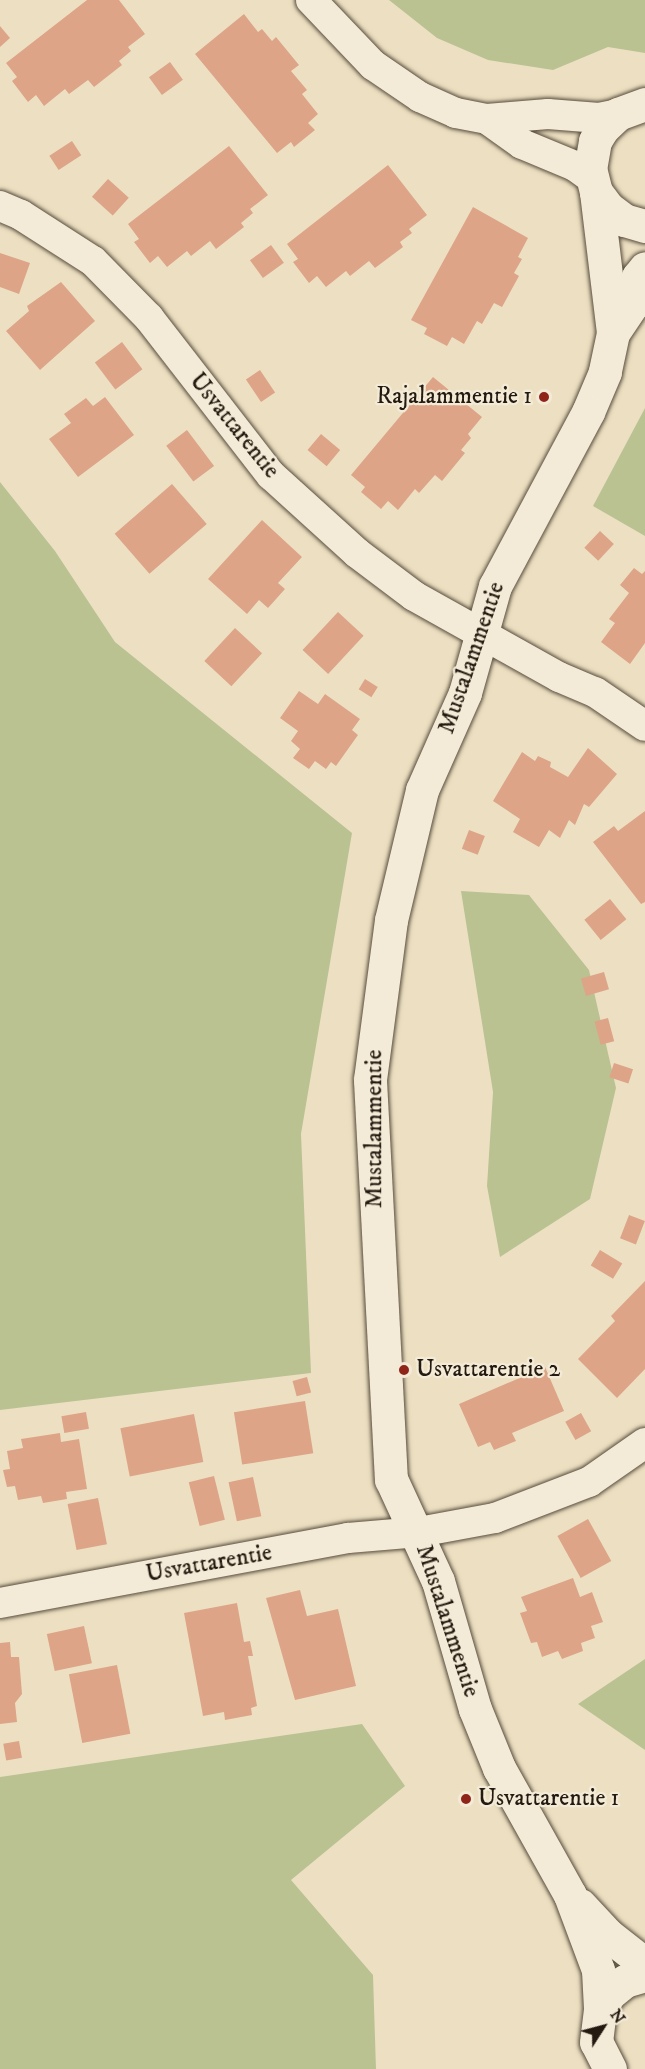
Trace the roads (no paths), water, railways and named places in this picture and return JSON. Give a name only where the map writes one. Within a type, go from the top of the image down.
[{"type":"street","points":[[310,0],[372,65],[420,97],[456,113],[488,119],[549,114],[600,118],[631,109]]},
{"type":"street","name":"Mustalammentie","points":[[610,2069],[596,2042],[600,2009],[598,1970],[570,1895],[499,1768],[475,1709],[438,1581],[419,1532],[391,1479],[370,1080],[392,920],[422,789],[465,693],[495,586],[588,412],[604,372],[613,333],[595,185],[590,168],[595,141],[631,109]]},
{"type":"street","points":[[488,119],[522,144],[576,166],[595,185],[608,208],[624,220],[645,226]]},
{"type":"street","name":"Usvattarentie","points":[[0,206],[21,214],[93,261],[149,318],[271,475],[312,515],[407,591],[480,634],[595,692],[645,726]]},
{"type":"street","name":"Mustalammentie","points":[[613,333],[632,305],[638,278],[645,267]]},
{"type":"street","name":"Usvattarentie","points":[[0,1603],[348,1538],[419,1532],[519,1511],[589,1482],[645,1443]]},
{"type":"street","name":"Mustalammentie","points":[[570,1895],[608,1935],[645,1964]]},
{"type":"street","points":[[600,2009],[609,1994],[625,1981],[645,1975]]},
{"type":"place","name":"Rajalammentie 1","points":[[544,397]]},
{"type":"place","name":"Usvattarentie 2","points":[[404,1370]]},
{"type":"place","name":"Usvattarentie 1","points":[[466,1799]]}]
